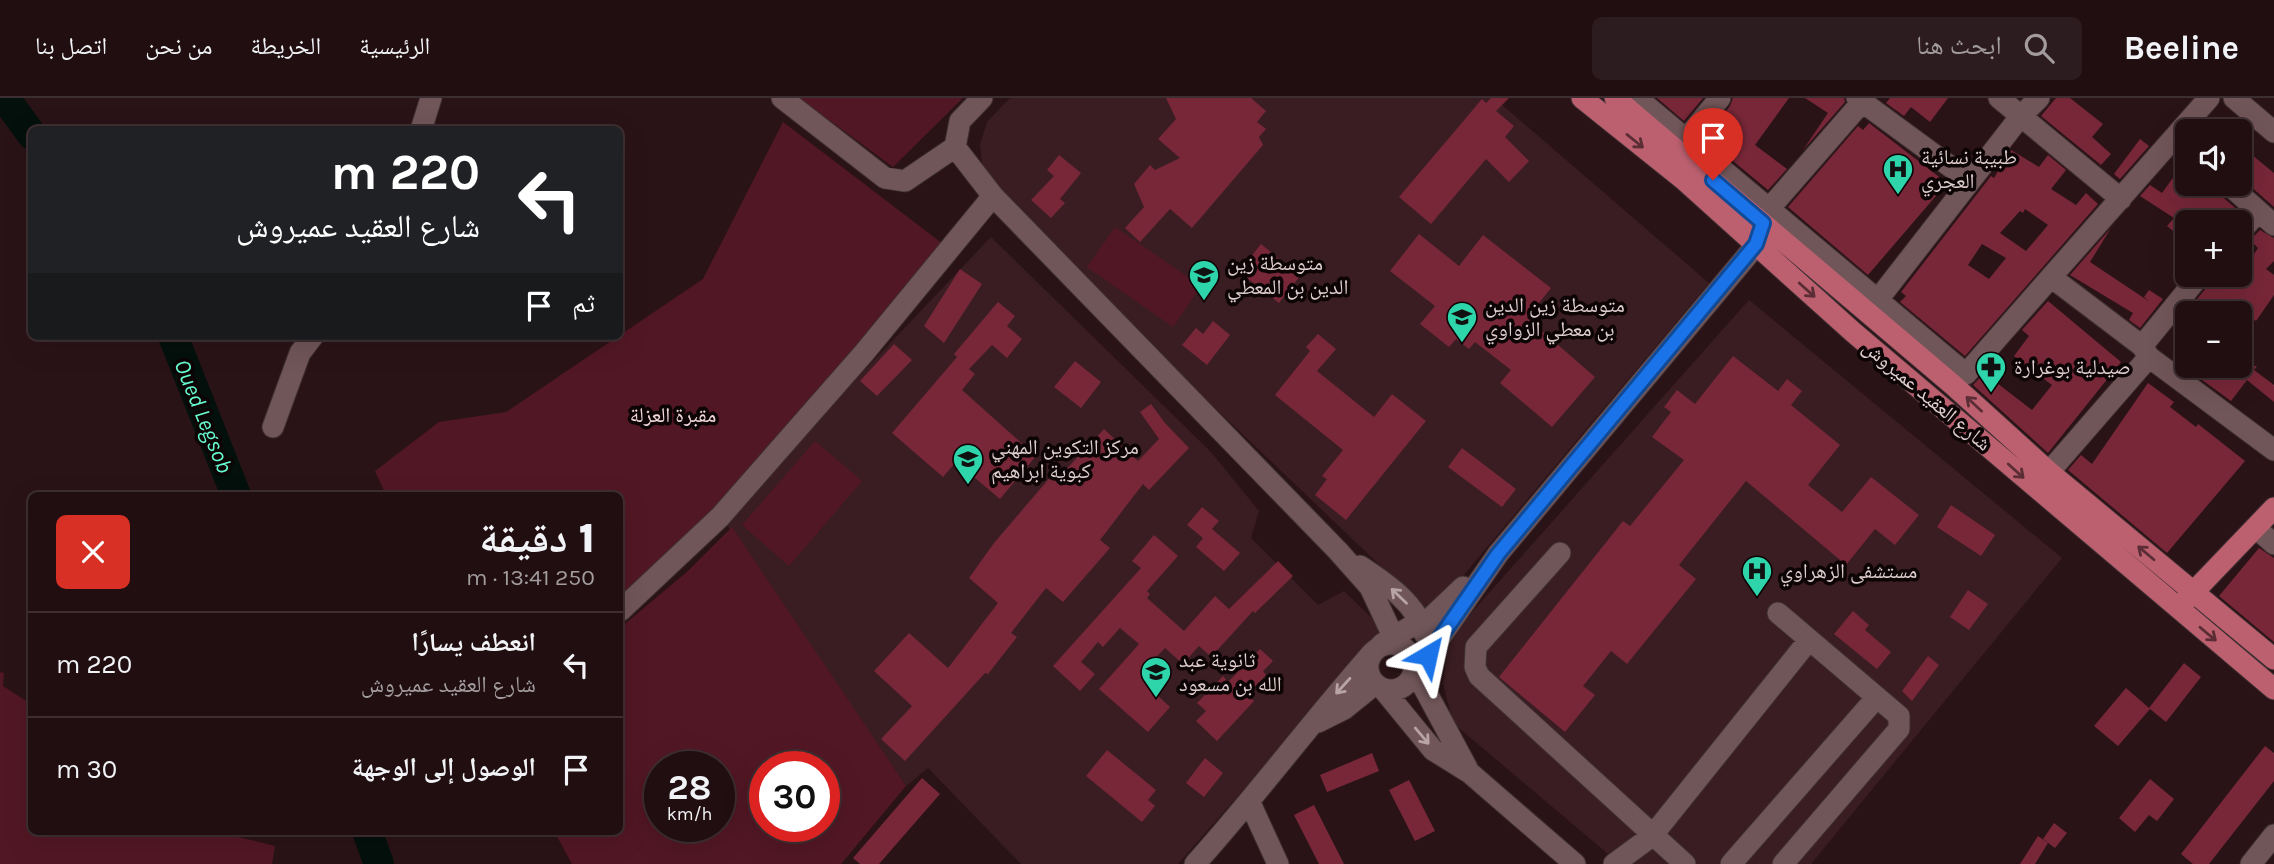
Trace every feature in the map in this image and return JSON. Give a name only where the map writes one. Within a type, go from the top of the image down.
[{"type":"main road","name":"شارع العقيد عميروش","points":[[1582,98],[1683,178],[1853,332],[1953,414],[2274,689]]},
{"type":"main road","name":"شارع العقيد عميروش","points":[[1615,98],[1766,217],[1960,379],[2049,472],[2274,659]]},
{"type":"main road","points":[[2178,608],[2274,508]]},
{"type":"street","points":[[422,126],[431,98]]},
{"type":"street","points":[[782,98],[885,178],[905,181],[955,147],[960,121],[982,98]]},
{"type":"street","points":[[1637,98],[1686,139],[1766,217]]},
{"type":"street","points":[[1686,139],[1720,98]]},
{"type":"street","points":[[1999,98],[2121,199]]},
{"type":"street","points":[[1853,332],[2020,117],[2039,98]]},
{"type":"street","points":[[2196,119],[2209,98]]},
{"type":"street","points":[[1316,723],[1344,709],[1379,686],[1403,687],[1498,554],[1756,244],[1766,217],[1860,100],[1970,181]]},
{"type":"street","points":[[2241,100],[2274,132]]},
{"type":"street","points":[[955,147],[993,196],[1370,587],[1381,645],[1368,672],[1433,750],[1470,773],[1575,864]]},
{"type":"street","points":[[1960,379],[2121,199],[2175,147]]},
{"type":"street","points":[[623,608],[720,517],[864,353],[993,196]]},
{"type":"street","points":[[2241,196],[2266,219]]},
{"type":"street","points":[[2051,277],[2274,450]]},
{"type":"street","points":[[2049,472],[2145,352],[2191,287]]},
{"type":"street","points":[[273,427],[300,353],[310,340]]},
{"type":"street","points":[[2256,528],[2274,544]]},
{"type":"street","points":[[1338,551],[1383,581],[1414,611],[1423,625],[1419,664]]},
{"type":"street","points":[[1560,553],[1476,647],[1475,667],[1479,677],[1685,864]]},
{"type":"street","points":[[1195,864],[1250,803],[1316,723],[1333,697],[1381,645],[1423,625],[1498,554]]},
{"type":"street","points":[[1777,613],[1899,716],[1899,729],[1783,864]]},
{"type":"street","points":[[1614,864],[1652,836],[1810,640]]},
{"type":"street","points":[[1381,645],[1402,646],[1419,664],[1470,773]]},
{"type":"street","points":[[1731,864],[1877,697]]},
{"type":"street","points":[[1250,803],[1278,864]]},
{"type":"street","points":[[2251,864],[2274,835]]},
{"type":"shaded area","points":[[1010,98],[1494,98],[1709,283],[1431,614],[1212,405],[989,181],[982,163],[980,145],[987,122]]},
{"type":"shaded area","points":[[991,237],[1211,452],[1259,511],[1251,538],[1318,605],[1344,591],[1384,630],[1178,864],[1021,864],[928,768],[906,786],[723,519]]},
{"type":"shaded area","name":"مستشفى الزهراوي","points":[[1749,300],[2062,558],[1811,864],[1620,864],[1453,723],[1443,683],[1449,638]]},
{"type":"green space","points":[[799,98],[963,98],[893,167]]},
{"type":"green space","name":"مقبرة العزلة","points":[[783,122],[947,247],[720,507],[623,601],[623,492],[385,492],[375,471],[439,422],[506,412],[613,340],[623,340],[623,333],[703,279]]},
{"type":"green space","points":[[1115,227],[1201,286],[1173,327],[1087,267]]},
{"type":"green space","points":[[815,441],[862,481],[789,566],[742,525]]},
{"type":"green space","points":[[732,527],[906,786],[841,864],[572,864],[556,835],[623,835],[623,625],[688,571]]},
{"type":"green space","points":[[0,672],[4,673],[3,686],[28,702],[28,835],[230,835],[275,846],[272,864],[0,864]]},
{"type":"building","points":[[1166,98],[1251,98],[1266,111],[1257,122],[1266,129],[1259,137],[1263,145],[1192,228],[1170,209],[1140,242],[1125,228],[1144,207],[1134,184],[1150,165],[1155,170],[1180,158],[1158,139],[1176,119]]},
{"type":"building","points":[[1491,98],[1509,98],[1496,111],[1514,126],[1505,137],[1529,161],[1509,182],[1486,159],[1431,224],[1399,197],[1482,99],[1486,103]]},
{"type":"building","points":[[1657,98],[1703,98],[1684,121]]},
{"type":"building","points":[[1733,98],[1789,98],[1755,145],[1787,169],[1768,190],[1704,137],[1730,106]]},
{"type":"building","points":[[1805,98],[1844,98],[1845,102],[1803,150],[1828,113]]},
{"type":"building","points":[[1890,98],[1948,98],[1930,122],[1911,107],[1904,116],[1886,103]]},
{"type":"building","points":[[2056,98],[2070,98],[2103,124],[2092,137],[2111,154],[2101,165],[2041,116]]},
{"type":"building","name":"طبيبة نسائية العجري","points":[[1869,123],[1947,183],[1868,275],[1788,207],[1858,126],[1863,130]]},
{"type":"building","points":[[2140,139],[2149,146],[2120,179],[2114,174]]},
{"type":"building","points":[[2011,150],[2039,167],[2048,155],[2066,170],[2051,189],[2076,205],[2086,193],[2098,204],[1965,356],[1900,302],[1906,296],[1901,292],[1991,176],[1994,178]],"holes":[[[2025,209],[2048,225],[2026,251],[2000,233]],[[1982,244],[2006,258],[1989,279],[1968,265]]]},
{"type":"building","points":[[1059,155],[1081,173],[1060,199],[1065,203],[1051,218],[1031,200],[1054,176],[1047,170]]},
{"type":"building","points":[[2252,155],[2274,173],[2274,207],[2252,188]]},
{"type":"building","points":[[2175,175],[2175,196],[2221,196],[2238,210],[2175,210],[2175,232],[2167,226],[2174,218],[2140,196],[2150,185],[2162,193]]},
{"type":"building","points":[[2111,228],[2090,262],[2150,302],[2144,297],[2149,290],[2163,299],[2140,328],[2129,320],[2133,313],[2070,275]]},
{"type":"building","points":[[2260,230],[2274,238],[2274,261],[2266,269],[2274,275],[2274,295],[2256,321],[2252,318],[2252,301],[2196,301],[2207,287],[2252,287],[2252,257],[2258,248],[2252,238]]},
{"type":"building","points":[[1419,234],[1459,266],[1483,235],[1551,288],[1527,318],[1595,377],[1552,427],[1500,383],[1511,370],[1475,342],[1469,349],[1456,339],[1449,347],[1420,324],[1435,306],[1390,271]]},
{"type":"building","points":[[1261,244],[1300,276],[1279,303],[1239,272]]},
{"type":"building","points":[[960,269],[982,284],[944,343],[924,326]]},
{"type":"building","points":[[2048,301],[2121,362],[2048,453],[1973,385],[1984,373],[2032,410],[2052,385],[2014,356],[2029,336],[2022,330]]},
{"type":"building","points":[[998,302],[1015,316],[1007,326],[1022,339],[1007,358],[992,345],[969,369],[975,374],[962,390],[1036,456],[1000,499],[956,462],[943,477],[892,433],[957,357],[954,354]]},
{"type":"building","points":[[1213,321],[1230,335],[1207,365],[1182,345],[1196,328],[1203,334]]},
{"type":"building","points":[[1318,334],[1336,349],[1317,371],[1374,417],[1392,394],[1426,421],[1346,520],[1315,495],[1327,479],[1322,476],[1343,450],[1275,395],[1310,351],[1306,347]]},
{"type":"building","points":[[894,344],[912,360],[877,396],[860,381]]},
{"type":"building","points":[[1733,356],[1778,391],[1787,379],[1802,391],[1791,405],[1840,445],[1808,485],[1842,512],[1871,477],[1919,515],[1895,545],[1875,529],[1846,565],[1746,481],[1679,565],[1696,579],[1627,664],[1611,651],[1583,686],[1595,695],[1565,732],[1499,677],[1623,521],[1630,526],[1684,460],[1652,437],[1671,412],[1664,407],[1677,390],[1695,404]]},
{"type":"building","points":[[1075,361],[1101,382],[1081,408],[1054,387]]},
{"type":"building","points":[[2252,366],[2257,366],[2254,370],[2274,385],[2274,402],[2247,380],[2231,401],[2199,378],[2252,378]]},
{"type":"building","points":[[2148,383],[2174,402],[2170,407],[2196,427],[2198,424],[2245,461],[2167,553],[2068,470],[2081,455],[2092,464]]},
{"type":"building","points":[[1151,404],[1189,448],[1149,490],[1143,484],[1100,540],[1110,548],[1063,602],[1046,588],[1011,633],[1017,637],[988,674],[985,673],[905,761],[881,739],[912,706],[874,671],[909,633],[948,668],[998,603],[969,578],[994,543],[1053,474],[1058,478],[1104,429],[1138,461],[1159,439],[1140,412]]},
{"type":"building","points":[[1462,448],[1516,489],[1502,507],[1448,467]]},
{"type":"building","points":[[1951,505],[1995,535],[1981,556],[1937,527]]},
{"type":"building","points":[[1202,507],[1219,521],[1212,529],[1240,553],[1224,571],[1196,547],[1203,538],[1187,525]]},
{"type":"building","points":[[1154,535],[1178,556],[1147,591],[1150,594],[1147,598],[1184,631],[1215,596],[1229,609],[1278,561],[1293,576],[1255,613],[1253,611],[1211,657],[1199,646],[1183,664],[1165,648],[1144,670],[1164,688],[1157,695],[1170,707],[1148,732],[1099,689],[1139,644],[1120,628],[1103,647],[1098,642],[1081,662],[1095,674],[1080,691],[1053,666],[1141,568],[1132,561]]},
{"type":"building","points":[[2259,548],[2274,558],[2274,642],[2219,596]]},
{"type":"building","points":[[1968,590],[1988,604],[1969,630],[1950,617]]},
{"type":"building","points":[[1853,611],[1869,625],[1865,630],[1891,652],[1877,669],[1834,634]]},
{"type":"building","points":[[1260,649],[1273,661],[1263,671],[1266,675],[1247,695],[1254,701],[1217,741],[1196,721],[1206,711],[1197,703],[1223,676],[1228,682]]},
{"type":"building","points":[[1928,656],[1939,665],[1912,701],[1902,691]]},
{"type":"building","points":[[2184,663],[2201,677],[2166,722],[2150,709],[2118,746],[2094,726],[2126,688],[2149,708]]},
{"type":"building","points":[[2265,746],[2274,753],[2274,781],[2209,864],[2193,864],[2181,854]]},
{"type":"building","points":[[1107,750],[1156,790],[1148,800],[1155,806],[1142,822],[1086,776]]},
{"type":"building","points":[[1372,753],[1379,771],[1327,792],[1320,775]]},
{"type":"building","points":[[1205,758],[1223,773],[1204,797],[1186,783]]},
{"type":"building","points":[[922,778],[940,794],[879,864],[860,864],[853,858]]},
{"type":"building","points":[[2150,779],[2174,799],[2157,821],[2149,815],[2135,832],[2119,818]]},
{"type":"building","points":[[1409,780],[1435,831],[1415,841],[1389,790]]},
{"type":"building","points":[[1314,805],[1344,864],[1319,864],[1294,815]]},
{"type":"building","points":[[2054,823],[2067,833],[2055,848],[2043,839]]},
{"type":"building","points":[[2038,836],[2048,843],[2035,864],[2020,864]]},
{"type":"waterway","name":"Oued Legsob","points":[[5,98],[28,130]]},
{"type":"waterway","name":"Oued Legsob","points":[[175,340],[235,492]]},
{"type":"waterway","name":"Oued Legsob","points":[[368,835],[379,864]]},
{"type":"place","name":"طبيبة نسائية العجري","points":[[1898,196]]},
{"type":"place","name":"متوسطة زين الدين بن المعطي","points":[[1204,302]]},
{"type":"place","name":"متوسطة زين الدين بن معطي الزواوي","points":[[1462,344]]},
{"type":"place","name":"صيدلية بوغرارة","points":[[1991,394]]},
{"type":"place","name":"مركز التكوين المهني كبوية ابراهيم","points":[[968,486]]},
{"type":"place","name":"مستشفى الزهراوي","points":[[1757,598]]},
{"type":"place","name":"ثانوية عبد الله بن مسعود","points":[[1156,699]]},
{"type":"route","points":[[1428,655],[1498,554],[1756,244],[1763,223],[1713,180]]}]
